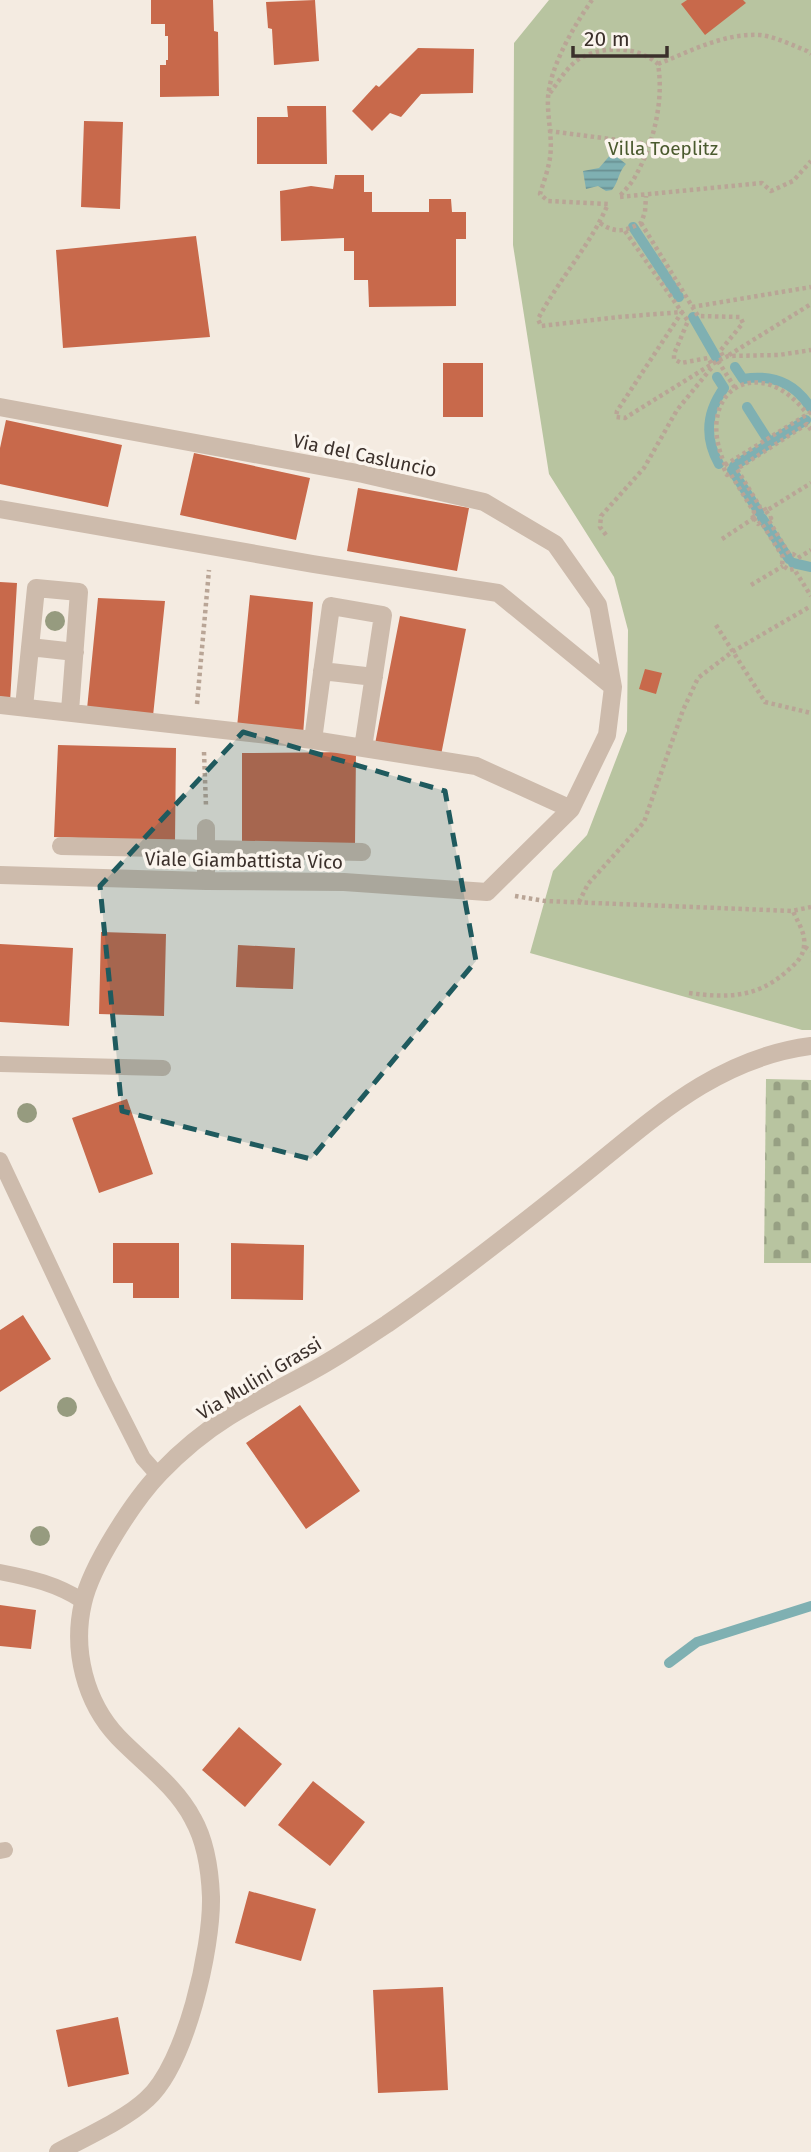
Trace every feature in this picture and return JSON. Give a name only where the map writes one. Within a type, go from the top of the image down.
[{"type":"street","name":"Via del Casluncio","points":[[0,407],[363,474],[484,502],[555,544],[598,605],[613,687],[607,735],[571,809],[487,892]]},
{"type":"street","points":[[0,509],[498,593],[613,687]]},
{"type":"street","points":[[24,707],[36,588],[79,592],[69,711]]},
{"type":"street","points":[[313,740],[331,606],[383,615],[363,748]]},
{"type":"street","points":[[30,647],[75,652]]},
{"type":"street","points":[[322,671],[374,677]]},
{"type":"street","points":[[0,705],[313,740],[477,766],[571,809]]},
{"type":"street","points":[[206,828],[206,881]]},
{"type":"street","points":[[61,846],[362,852]]},
{"type":"street","name":"Viale Giambattista Vico","points":[[0,875],[344,882],[487,892]]},
{"type":"street","name":"Via Mulini Grassi","points":[[58,2152],[117,2120],[148,2099],[165,2077],[175,2058],[205,1958],[211,1897],[203,1841],[193,1818],[158,1774],[114,1733],[97,1708],[85,1682],[79,1645],[83,1601],[107,1548],[128,1514],[158,1475],[189,1446],[225,1419],[326,1363],[390,1322],[573,1184],[683,1095],[724,1071],[758,1059],[811,1046]]},
{"type":"lane","points":[[0,1064],[163,1068]]},
{"type":"lane","points":[[0,1160],[104,1383],[143,1458],[158,1475]]},
{"type":"lane","points":[[0,1572],[47,1582],[83,1601]]},
{"type":"path","points":[[592,0],[560,58],[548,96],[550,161],[540,194],[548,201],[608,204]]},
{"type":"path","points":[[658,64],[732,36],[762,35],[811,54]]},
{"type":"path","points":[[548,96],[578,60],[593,53],[608,50],[634,51],[652,58],[658,64],[661,93],[655,124],[636,176],[619,197],[608,204],[600,223],[547,302],[538,319],[541,326],[682,312]]},
{"type":"path","points":[[549,131],[649,144]]},
{"type":"path","points":[[619,197],[762,183],[771,191],[793,181],[811,161]]},
{"type":"path","points":[[600,223],[613,230],[625,231],[641,223],[646,196]]},
{"type":"path","points":[[606,535],[600,527],[601,516],[644,468],[677,410],[723,356],[720,351],[743,323],[740,317],[698,316],[641,223]]},
{"type":"path","points":[[625,231],[688,321],[674,359],[681,363],[708,358],[712,364]]},
{"type":"path","points":[[692,307],[811,287]]},
{"type":"path","points":[[682,312],[617,411],[617,417],[625,418],[811,304]]},
{"type":"path","points":[[728,356],[779,355],[811,350]]},
{"type":"path","points":[[718,361],[735,388]]},
{"type":"path","points":[[725,465],[809,413],[788,393],[775,387],[742,384],[727,394],[715,422],[716,439],[727,475],[730,473],[754,512],[751,513],[754,518],[758,524],[761,522],[783,557],[783,566]]},
{"type":"path","points":[[811,430],[807,425],[737,469],[760,507],[763,506],[771,518],[768,519],[789,554],[798,558],[811,550]]},
{"type":"path","points":[[766,510],[811,483]]},
{"type":"path","points":[[722,539],[754,518]]},
{"type":"path","points":[[206,828],[199,726],[211,546]]},
{"type":"path","points":[[751,585],[783,566]]},
{"type":"path","points":[[783,566],[789,570],[794,569],[811,596]]},
{"type":"path","points":[[579,902],[588,884],[644,822],[683,710],[698,678],[732,652],[811,606]]},
{"type":"path","points":[[716,625],[765,702],[811,713]]},
{"type":"path","points":[[545,901],[792,911],[811,909]]},
{"type":"path","points":[[689,993],[717,997],[745,995],[775,982],[799,961],[805,947],[803,934],[792,911]]},
{"type":"path","points":[[805,947],[811,951]]},
{"type":"highlighted area","points":[[243,732],[445,791],[476,961],[311,1159],[122,1111],[100,886]]},
{"type":"green space","name":"Villa Toeplitz","points":[[549,0],[811,0],[811,1030],[802,1030],[530,953],[553,871],[587,835],[627,731],[628,630],[614,577],[549,474],[513,245],[514,43]]},
{"type":"green space","points":[[766,1079],[811,1080],[811,1263],[764,1263]]},
{"type":"water","points":[[612,153],[626,164],[612,190],[606,191],[598,186],[586,189],[583,171],[599,168]]},
{"type":"building","points":[[151,0],[213,0],[214,31],[218,32],[219,96],[160,97],[160,65],[166,65],[168,60],[168,36],[165,36],[165,24],[151,24]]},
{"type":"building","points":[[315,0],[319,61],[274,65],[272,29],[268,28],[266,2]]},
{"type":"building","points":[[687,0],[743,0],[746,3],[705,35],[681,4]]},
{"type":"building","points":[[418,48],[474,49],[473,93],[421,94],[401,117],[390,113],[372,131],[352,111],[376,85],[379,87]]},
{"type":"building","points":[[287,106],[326,106],[327,164],[257,164],[257,117],[288,117]]},
{"type":"building","points":[[84,121],[123,122],[120,209],[81,207]]},
{"type":"building","points":[[335,175],[364,175],[364,192],[372,192],[372,212],[429,212],[429,199],[451,199],[452,212],[466,212],[466,239],[456,239],[456,306],[369,307],[368,280],[354,280],[354,251],[344,251],[344,238],[281,241],[280,191],[311,186],[333,189]]},
{"type":"building","points":[[196,236],[210,337],[63,348],[56,250]]},
{"type":"building","points":[[443,363],[483,363],[483,417],[443,417]]},
{"type":"building","points":[[6,420],[122,445],[108,507],[0,484],[0,448]]},
{"type":"building","points":[[194,453],[310,478],[296,540],[180,515]]},
{"type":"building","points":[[358,488],[469,508],[457,571],[347,551]]},
{"type":"building","points":[[0,582],[17,583],[10,702],[0,701]]},
{"type":"building","points":[[250,595],[313,602],[303,735],[237,727]]},
{"type":"building","points":[[98,598],[165,601],[153,716],[87,709]]},
{"type":"building","points":[[400,616],[466,629],[441,755],[375,744]]},
{"type":"building","points":[[645,669],[662,673],[656,694],[639,689]]},
{"type":"building","points":[[58,745],[176,748],[175,842],[54,837]]},
{"type":"building","points":[[356,752],[355,844],[242,842],[242,753]]},
{"type":"building","points":[[101,932],[166,934],[164,1016],[99,1014]]},
{"type":"building","points":[[0,944],[73,948],[69,1026],[0,1022]]},
{"type":"building","points":[[238,945],[295,948],[293,989],[236,987]]},
{"type":"building","points":[[127,1099],[153,1174],[99,1193],[72,1118]]},
{"type":"building","points":[[113,1243],[179,1243],[179,1298],[133,1298],[133,1283],[113,1283]]},
{"type":"building","points":[[231,1243],[304,1245],[303,1300],[231,1299]]},
{"type":"building","points":[[23,1315],[51,1359],[0,1392],[0,1330]]},
{"type":"building","points":[[300,1405],[360,1491],[306,1529],[246,1443]]},
{"type":"building","points":[[0,1605],[36,1610],[31,1649],[0,1646]]},
{"type":"building","points":[[239,1727],[282,1764],[245,1807],[202,1770]]},
{"type":"building","points":[[313,1781],[365,1822],[330,1866],[278,1825]]},
{"type":"building","points":[[249,1891],[316,1909],[301,1961],[235,1943]]},
{"type":"building","points":[[443,1987],[448,2090],[378,2093],[373,1990]]},
{"type":"building","points":[[118,2017],[129,2074],[68,2087],[56,2030]]},
{"type":"waterway","points":[[633,227],[679,297]]},
{"type":"waterway","points":[[693,317],[716,357]]},
{"type":"waterway","points":[[735,367],[743,379],[773,379],[789,386],[797,391],[810,407]]},
{"type":"waterway","points":[[717,377],[724,388],[711,416],[709,435],[719,464]]},
{"type":"waterway","points":[[747,407],[768,440]]},
{"type":"waterway","points":[[772,441],[806,420]]},
{"type":"waterway","points":[[734,466],[767,445]]},
{"type":"waterway","points":[[732,470],[759,512]]},
{"type":"waterway","points":[[762,518],[789,559]]},
{"type":"waterway","points":[[793,563],[811,567]]},
{"type":"waterway","points":[[669,1663],[697,1642],[811,1606]]}]
